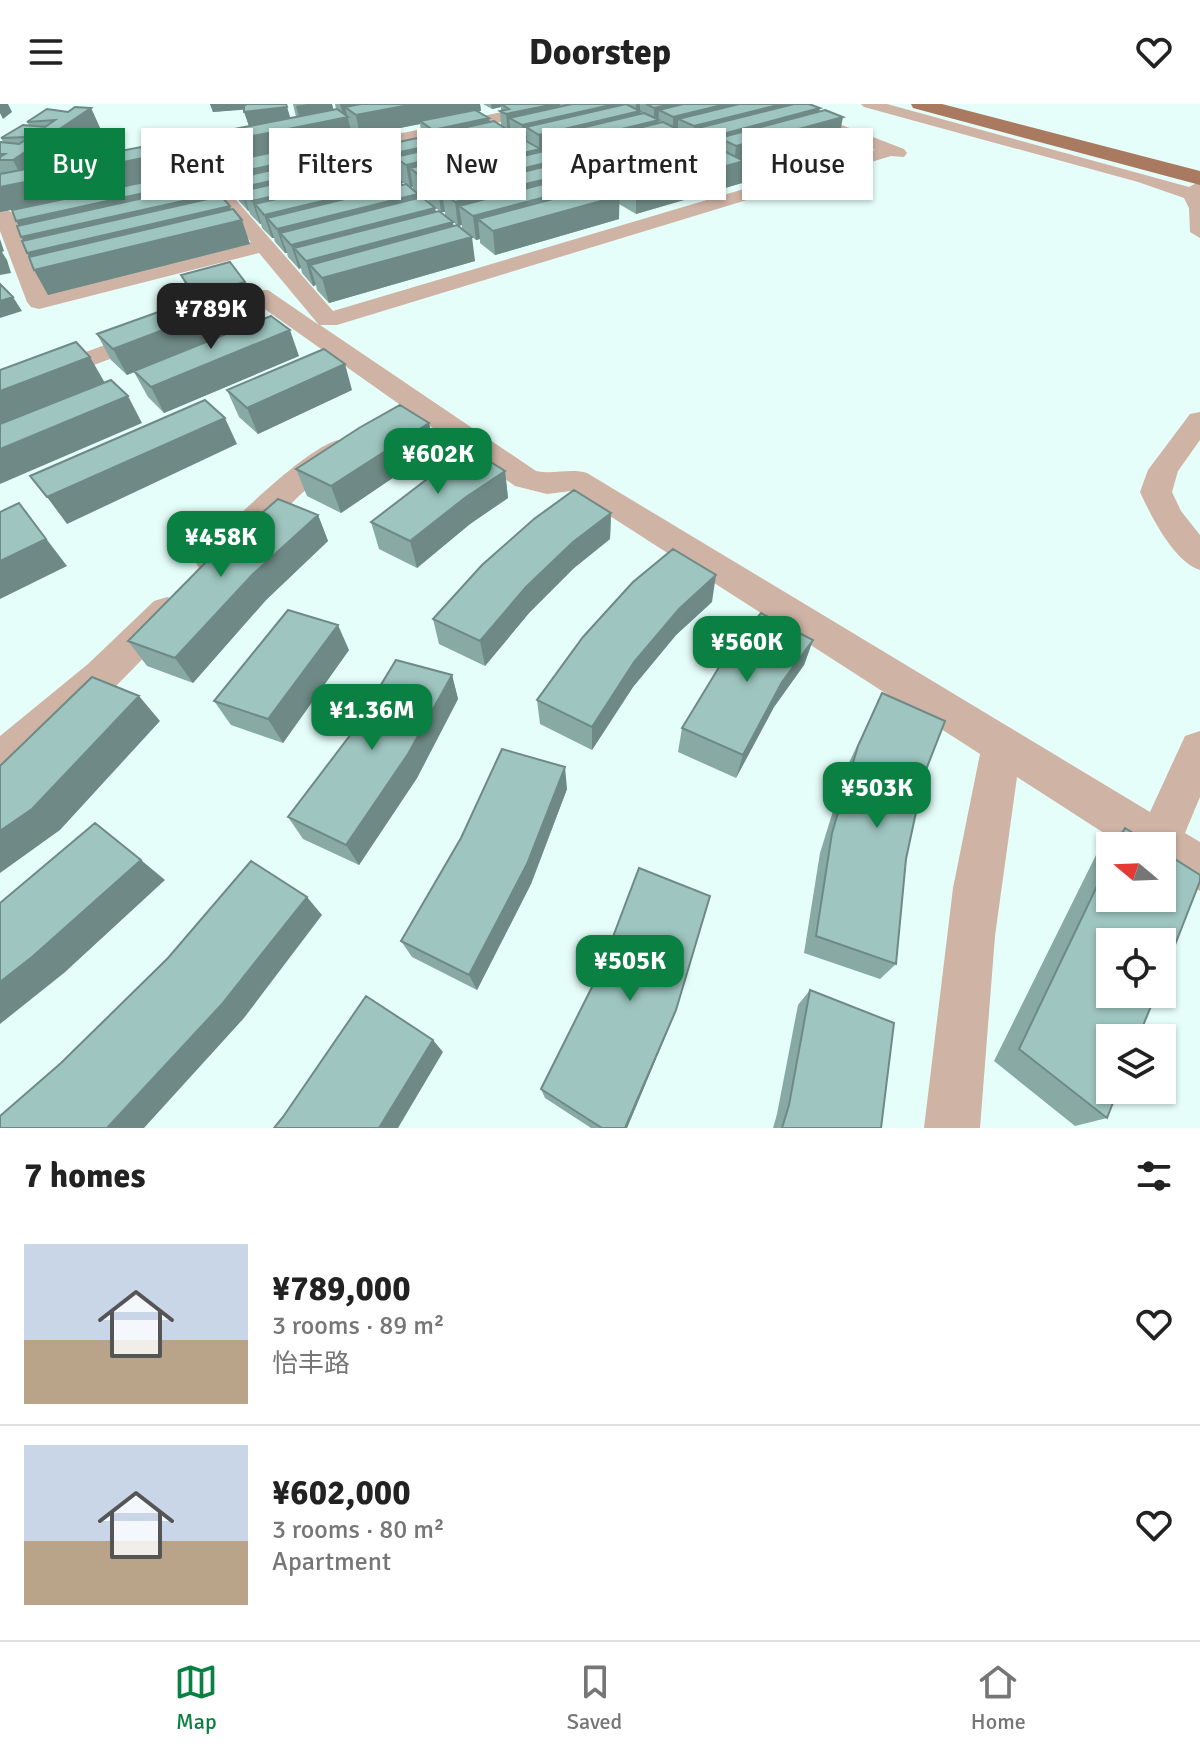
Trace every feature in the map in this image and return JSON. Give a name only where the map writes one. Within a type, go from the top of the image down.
[{"type":"main road","points":[[920,104],[1197,186]]},
{"type":"main road","points":[[952,104],[1200,168]]},
{"type":"street","points":[[253,166],[536,104]]},
{"type":"street","points":[[253,167],[561,104]]},
{"type":"street","points":[[664,241],[891,170],[907,162],[905,156],[773,104]]},
{"type":"street","points":[[869,104],[1145,178],[1197,186],[1200,232]]},
{"type":"street","points":[[873,156],[891,151]]},
{"type":"street","points":[[737,175],[742,178]]},
{"type":"street","points":[[226,200],[328,320],[742,196]]},
{"type":"street","points":[[85,203],[4,220],[27,248],[39,302],[264,245]]},
{"type":"street","points":[[617,210],[642,225]]},
{"type":"street","points":[[476,250],[499,269]]},
{"type":"street","points":[[296,282],[246,301],[349,341],[388,415],[526,479],[547,484],[576,480],[1141,832]]},
{"type":"street","points":[[0,392],[174,327]]},
{"type":"street","points":[[0,761],[102,675],[227,545],[290,487],[388,415]]},
{"type":"street","points":[[1200,420],[1163,470],[1156,492],[1167,516],[1200,558]]},
{"type":"street","points":[[952,1128],[973,901],[986,817],[1003,745]]},
{"type":"street","points":[[1163,832],[1200,749]]},
{"type":"street","points":[[1176,854],[1200,868]]},
{"type":"building","points":[[247,104],[286,104],[287,107],[244,112]]},
{"type":"building","points":[[414,104],[356,115],[345,107]]},
{"type":"building","points":[[501,104],[555,104],[506,114],[500,111],[509,109]]},
{"type":"building","points":[[572,104],[615,104],[522,125],[509,118]]},
{"type":"building","points":[[626,104],[640,111],[568,128],[542,128],[542,134],[539,135],[526,127]]},
{"type":"building","points":[[646,104],[671,104],[654,108]]},
{"type":"building","points":[[683,104],[726,104],[673,117],[659,110]]},
{"type":"building","points":[[739,104],[782,104],[694,126],[678,119]]},
{"type":"building","points":[[794,104],[820,108],[726,133],[726,128],[698,128]]},
{"type":"building","points":[[75,107],[91,108],[61,128],[24,128],[24,137],[1,138],[23,125],[45,127],[55,120],[27,122],[47,109],[68,112]]},
{"type":"building","points":[[337,109],[348,117],[293,128],[269,128],[269,133],[253,136],[253,128],[239,128]]},
{"type":"building","points":[[475,110],[489,118],[442,128],[430,128],[420,121]]},
{"type":"building","points":[[825,110],[843,117],[802,128],[757,128]]},
{"type":"building","points":[[644,113],[659,120],[626,128],[581,128]]},
{"type":"building","points":[[494,121],[504,128],[462,128]]},
{"type":"building","points":[[663,122],[675,128],[638,128]]},
{"type":"building","points":[[742,132],[742,144],[736,146],[726,141],[726,136]]},
{"type":"building","points":[[417,138],[417,148],[401,152],[401,142]]},
{"type":"building","points":[[24,141],[24,153],[13,160],[0,160],[5,154],[0,154],[0,142],[19,144]]},
{"type":"building","points":[[526,141],[540,149],[526,152]]},
{"type":"building","points":[[141,147],[141,158],[125,162],[125,150]]},
{"type":"building","points":[[542,151],[542,164],[526,168],[526,155]]},
{"type":"building","points":[[417,152],[417,162],[406,165],[401,161],[401,156]]},
{"type":"building","points":[[726,152],[742,160],[726,166]]},
{"type":"building","points":[[269,153],[269,166],[253,169],[253,156]]},
{"type":"building","points":[[542,167],[542,180],[526,184],[526,171]]},
{"type":"building","points":[[24,169],[24,182],[0,187],[0,174]]},
{"type":"building","points":[[269,171],[269,181],[253,185],[253,174]]},
{"type":"building","points":[[141,183],[141,194],[125,197],[125,186]]},
{"type":"building","points":[[406,184],[417,194],[401,198],[401,185]]},
{"type":"building","points":[[542,184],[542,198],[473,216],[459,206],[482,200],[526,200],[526,189]]},
{"type":"building","points":[[269,185],[269,197],[252,201],[253,189]]},
{"type":"building","points":[[417,198],[426,200],[435,208],[291,245],[280,233]]},
{"type":"building","points":[[141,199],[188,200],[21,237],[17,226]]},
{"type":"building","points":[[59,200],[112,200],[16,221],[12,210]]},
{"type":"building","points":[[203,200],[225,200],[230,206],[27,253],[22,241]]},
{"type":"building","points":[[272,200],[327,200],[264,215],[255,204]]},
{"type":"building","points":[[341,200],[394,200],[277,229],[267,218]]},
{"type":"building","points":[[549,200],[605,200],[493,231],[478,219]]},
{"type":"building","points":[[233,209],[242,220],[34,270],[29,257]]},
{"type":"building","points":[[439,211],[453,222],[306,261],[294,248]]},
{"type":"building","points":[[457,225],[472,237],[322,278],[310,265]]},
{"type":"building","points":[[230,262],[245,282],[195,296],[181,275]]},
{"type":"building","points":[[0,284],[13,297],[0,301]]},
{"type":"building","points":[[225,288],[242,300],[113,349],[97,334]]},
{"type":"building","points":[[271,316],[290,330],[151,387],[134,371]]},
{"type":"building","points":[[76,342],[90,357],[0,391],[0,370]]},
{"type":"building","points":[[324,349],[345,364],[247,408],[227,390]]},
{"type":"building","points":[[111,380],[128,396],[0,449],[0,424]]},
{"type":"building","points":[[205,400],[225,418],[47,497],[30,476]]},
{"type":"building","points":[[400,405],[429,423],[331,486],[296,469],[359,428]]},
{"type":"building","points":[[473,451],[505,471],[410,541],[371,522],[431,476]]},
{"type":"building","points":[[574,490],[611,513],[573,542],[526,587],[480,641],[433,619],[482,565],[534,519]]},
{"type":"building","points":[[278,499],[318,515],[253,574],[175,658],[128,641],[210,558]]},
{"type":"building","points":[[19,503],[46,539],[0,561],[0,512]]},
{"type":"building","points":[[673,549],[716,575],[679,609],[634,662],[592,727],[537,700],[583,637],[633,582]]},
{"type":"building","points":[[288,610],[338,625],[268,719],[214,701]]},
{"type":"building","points":[[761,613],[813,640],[782,682],[743,755],[682,728],[727,654]]},
{"type":"building","points":[[396,660],[452,675],[408,754],[346,845],[288,817],[351,734]]},
{"type":"building","points":[[92,677],[139,696],[32,809],[0,831],[0,766]]},
{"type":"building","points":[[882,693],[945,721],[924,775],[906,859],[896,964],[816,936],[832,833],[858,746]]},
{"type":"building","points":[[502,749],[565,767],[527,864],[469,975],[401,941],[461,838]]},
{"type":"building","points":[[95,823],[141,860],[0,982],[0,903]]},
{"type":"building","points":[[1176,860],[1200,875],[1176,942],[1176,928],[1096,928],[1096,1008],[1150,1008],[1144,1024],[1096,1024],[1096,1104],[1112,1104],[1107,1118],[1019,1049],[1096,888],[1096,912],[1176,912]]},
{"type":"building","points":[[251,861],[307,897],[222,1004],[107,1128],[0,1128],[0,1116],[61,1063],[168,958]]},
{"type":"building","points":[[639,868],[710,896],[676,1010],[625,1128],[602,1128],[541,1089],[600,971]]},
{"type":"building","points":[[810,990],[894,1023],[881,1128],[782,1128]]},
{"type":"building","points":[[366,996],[433,1040],[379,1128],[274,1128],[283,1117]]}]
